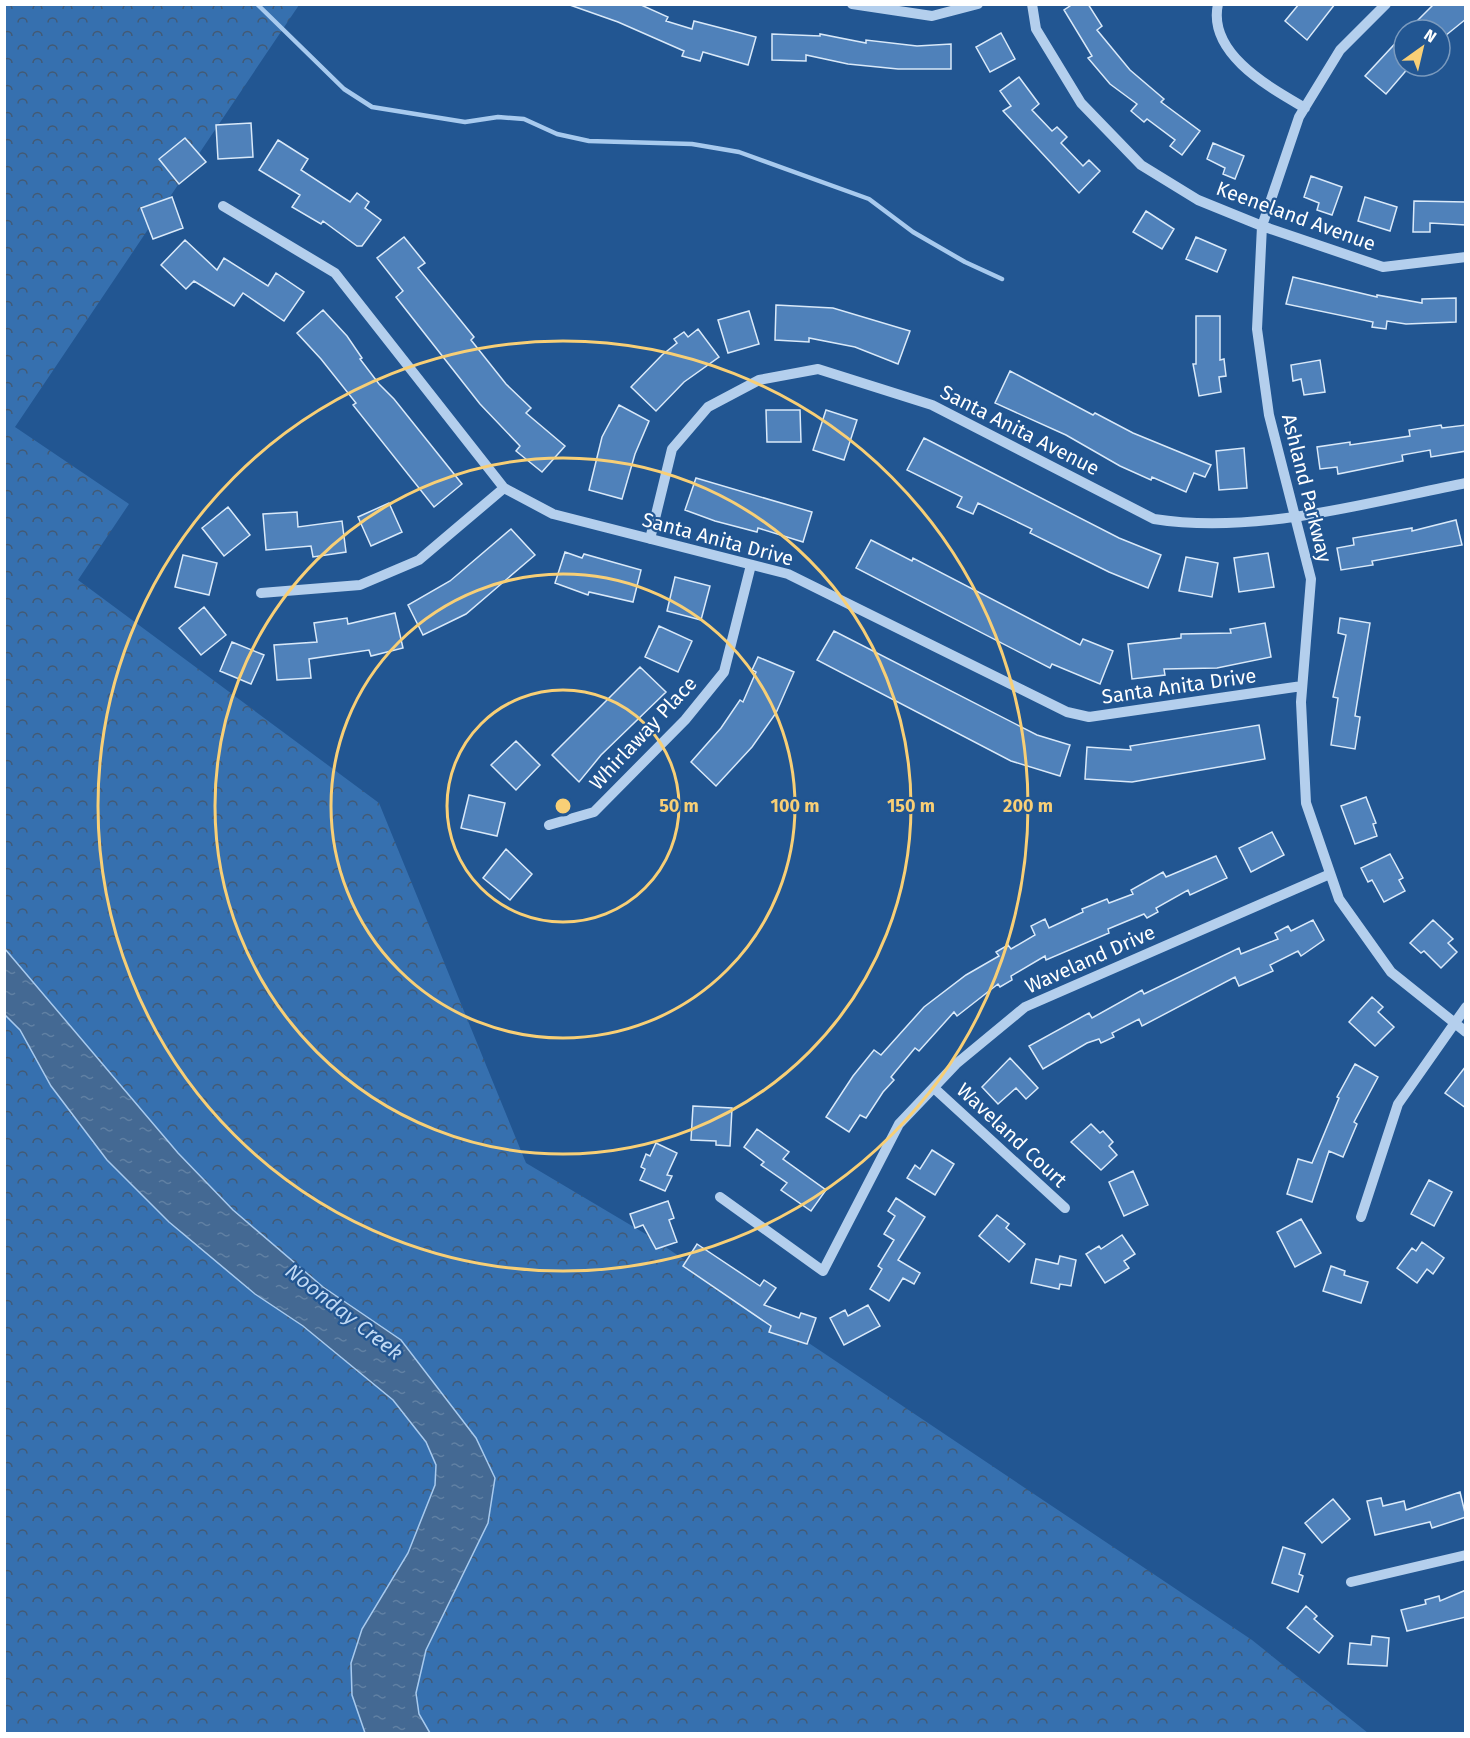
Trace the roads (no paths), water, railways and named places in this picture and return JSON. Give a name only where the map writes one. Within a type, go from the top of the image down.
[{"type":"street","points":[[852,4],[932,15],[978,4]]},
{"type":"street","name":"Keeneland Avenue","points":[[1032,4],[1036,29],[1081,103],[1140,165],[1198,200],[1262,226],[1383,267],[1466,257]]},
{"type":"street","points":[[1218,4],[1221,33],[1238,62],[1258,81],[1305,108]]},
{"type":"street","name":"Ashland Parkway","points":[[1386,4],[1340,50],[1305,108],[1262,226],[1257,329],[1269,415],[1311,579],[1302,686],[1306,804],[1339,899],[1391,972],[1466,1032]]},
{"type":"street","name":"Santa Anita Drive","points":[[223,206],[335,273],[504,488],[553,514],[788,574],[1066,712],[1089,717],[1302,686]]},
{"type":"street","name":"Santa Anita Avenue","points":[[650,539],[672,449],[708,407],[759,380],[818,369],[932,405],[1154,519],[1187,524],[1295,517],[1466,483]]},
{"type":"street","points":[[261,593],[360,585],[419,560],[504,488]]},
{"type":"street","name":"Whirlaway Place","points":[[549,825],[594,812],[685,720],[724,672],[751,565]]},
{"type":"street","name":"Waveland Drive","points":[[720,1197],[823,1271],[899,1124],[956,1064],[1024,1007],[1330,874]]},
{"type":"street","points":[[1361,1217],[1398,1104],[1466,1007]]},
{"type":"street","name":"Waveland Court","points":[[934,1088],[1065,1209]]},
{"type":"street","points":[[1351,1582],[1466,1555]]},
{"type":"water","name":"Noonday Creek","points":[[5,949],[178,1153],[233,1210],[323,1287],[401,1340],[476,1438],[495,1478],[488,1523],[426,1650],[416,1693],[419,1714],[430,1733],[365,1733],[352,1695],[351,1663],[362,1629],[408,1553],[435,1485],[436,1465],[426,1442],[393,1400],[303,1326],[255,1294],[169,1222],[107,1160],[51,1086],[20,1030],[5,1015]]},
{"type":"waterway","points":[[257,4],[344,89],[372,107],[465,122],[498,117],[524,119],[557,134],[589,141],[692,144],[739,152],[869,199],[913,232],[965,262],[1002,279]]}]
